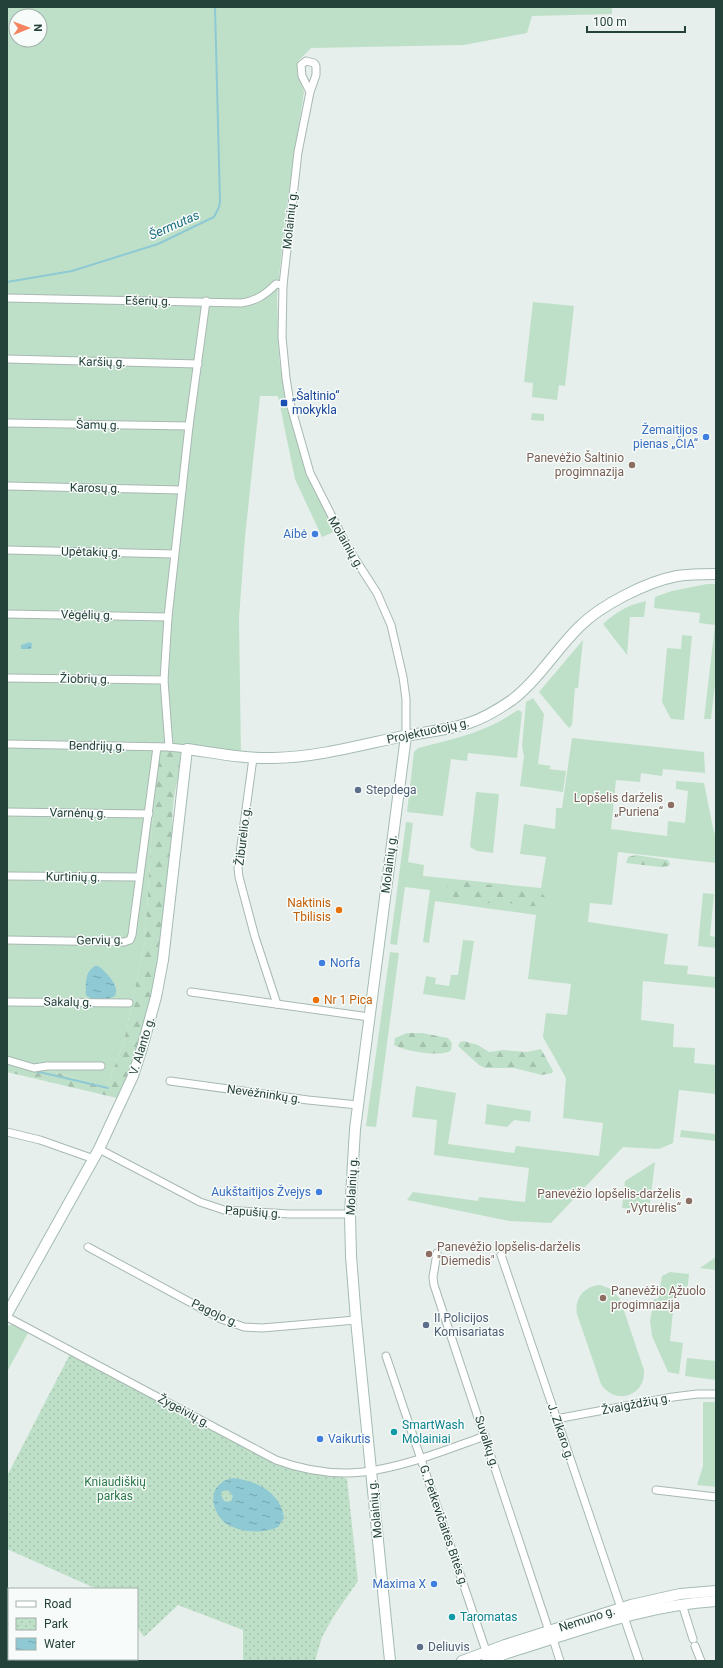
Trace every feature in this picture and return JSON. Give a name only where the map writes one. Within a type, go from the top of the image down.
[{"type":"main road","name":"Projektuotojų g.","points":[[187,749],[253,758],[300,756],[355,747],[470,723],[491,713],[511,700],[533,681],[592,615],[611,603],[668,578],[694,574],[716,574]]},
{"type":"main road","name":"Molainių g.","points":[[390,1661],[356,1320],[351,1256],[350,1214],[352,1166],[358,1105],[406,736]]},
{"type":"main road","name":"V. Alanto g.","points":[[7,1314],[94,1159],[133,1076],[156,996],[163,960],[187,749]]},
{"type":"main road","name":"Nemuno g.","points":[[462,1661],[488,1658],[551,1635],[623,1612],[716,1591]]},
{"type":"main road","name":"Nemuno g.","points":[[671,1600],[682,1604],[716,1601]]},
{"type":"street","name":"Molainių g.","points":[[310,92],[298,152],[283,285],[282,337],[283,358],[288,394],[310,474],[316,488],[348,548],[377,592],[391,625],[404,677],[406,699],[406,736]]},
{"type":"street","name":"Ešerių g.","points":[[7,298],[206,301],[241,303],[260,297],[276,284],[283,285]]},
{"type":"street","points":[[169,747],[164,680],[168,617],[189,426],[206,301]]},
{"type":"street","name":"Karšių g.","points":[[7,360],[198,364]]},
{"type":"street","name":"Šamų g.","points":[[7,423],[189,426]]},
{"type":"street","name":"Karosų g.","points":[[7,486],[182,490]]},
{"type":"street","name":"Upėtakių g.","points":[[7,550],[174,554]]},
{"type":"street","name":"Vėgėlių g.","points":[[7,614],[168,617]]},
{"type":"street","name":"Žiobrių g.","points":[[7,678],[164,680]]},
{"type":"street","name":"Bendrijų g.","points":[[7,744],[169,747],[187,749]]},
{"type":"street","points":[[140,877],[157,747]]},
{"type":"street","name":"Žiburėlio g.","points":[[253,758],[238,868],[255,937],[278,1004]]},
{"type":"street","name":"Varnėnų g.","points":[[7,812],[149,814]]},
{"type":"street","name":"Kurtinių g.","points":[[7,876],[140,877]]},
{"type":"street","name":"Gervių g.","points":[[7,940],[124,942],[130,940],[132,936],[140,877]]},
{"type":"street","points":[[191,992],[369,1017]]},
{"type":"street","name":"Sakalų g.","points":[[7,1002],[129,1003]]},
{"type":"street","points":[[7,1060],[34,1068],[47,1066],[101,1066]]},
{"type":"street","name":"Nevėžninkų g.","points":[[170,1081],[308,1100],[358,1105]]},
{"type":"street","points":[[7,1132],[40,1140],[94,1159]]},
{"type":"street","name":"Papušių g.","points":[[99,1149],[200,1202],[224,1210],[289,1214],[350,1214]]},
{"type":"street","name":"Pagojo g.","points":[[88,1247],[221,1319],[244,1327],[262,1328],[356,1320]]},
{"type":"street","name":"Suvalkų g.","points":[[437,1252],[433,1277],[434,1285],[560,1661]]},
{"type":"street","name":"J. Zikaro g.","points":[[502,1255],[556,1419],[639,1661]]},
{"type":"street","name":"Žygeivių g.","points":[[7,1317],[276,1460],[298,1467],[318,1471],[354,1473],[371,1471],[421,1459],[485,1436]]},
{"type":"street","name":"G. Petkevičaitės Bitės g.","points":[[386,1356],[488,1658]]},
{"type":"street","name":"Žvaigždžių g.","points":[[556,1419],[673,1397],[697,1394],[716,1394]]},
{"type":"street","points":[[656,1490],[716,1497]]},
{"type":"street","points":[[682,1604],[701,1661]]},
{"type":"green space","points":[[7,7],[612,7],[612,14],[532,16],[527,33],[464,45],[311,48],[298,61],[297,73],[304,92],[286,211],[277,296],[279,358],[286,403],[290,403],[310,473],[338,530],[322,537],[295,479],[278,396],[260,396],[245,537],[239,618],[241,757],[157,747],[145,941],[124,1041],[107,1087],[7,1058]]},
{"type":"green space","points":[[533,302],[574,306],[565,386],[559,385],[557,400],[532,397],[533,383],[524,382]]},
{"type":"green space","points":[[532,413],[544,414],[544,421],[531,420]]},
{"type":"green space","points":[[707,584],[716,584],[716,676],[711,719],[704,719],[715,625],[699,623],[700,613],[654,608],[655,597],[672,591]]},
{"type":"green space","points":[[646,601],[644,617],[630,617],[627,655],[603,624],[623,610]]},
{"type":"green space","points":[[682,635],[692,636],[684,720],[671,719],[662,702],[667,648],[681,649]]},
{"type":"green space","points":[[583,640],[578,688],[575,688],[572,725],[569,728],[539,692]]},
{"type":"green space","points":[[533,698],[544,714],[538,764],[551,766],[549,769],[566,771],[563,792],[520,786],[524,757],[522,746],[526,702]]},
{"type":"green space","points":[[518,710],[522,712],[517,758],[468,753],[467,761],[451,759],[443,816],[407,812],[414,752],[418,748],[470,734],[506,718]]},
{"type":"green space","points":[[572,738],[704,752],[705,773],[663,769],[662,776],[641,773],[640,782],[616,780],[611,829],[667,836],[668,821],[685,823],[688,791],[676,789],[676,781],[704,783],[716,838],[716,863],[618,852],[612,905],[590,903],[588,922],[668,934],[664,964],[688,966],[687,974],[715,977],[716,968],[716,988],[643,981],[641,1020],[674,1024],[673,1047],[695,1048],[694,1063],[716,1065],[716,1094],[679,1090],[673,1143],[659,1149],[623,1147],[551,1223],[509,1221],[407,1200],[413,1192],[478,1201],[479,1197],[525,1202],[529,1168],[434,1155],[437,1120],[412,1117],[416,1086],[456,1093],[448,1144],[514,1153],[516,1146],[599,1156],[603,1123],[563,1118],[566,1078],[543,1037],[546,1013],[567,1015],[571,984],[528,979],[536,915],[435,901],[429,943],[423,942],[430,890],[405,887],[397,945],[390,944],[406,822],[413,823],[408,862],[424,865],[423,876],[541,888],[546,857],[520,854],[524,824],[555,829],[556,808],[562,808]]},
{"type":"green space","points":[[157,747],[180,748],[180,765],[173,803],[172,839],[156,972],[142,1037],[131,1069],[117,1098],[7,1072],[7,1058],[107,1087],[124,1041],[145,941]]},
{"type":"green space","points":[[476,792],[499,794],[493,853],[477,851],[470,847]]},
{"type":"green space","points":[[636,855],[668,860],[670,864],[669,866],[660,867],[626,863],[628,857]]},
{"type":"green space","points":[[460,881],[540,891],[545,897],[545,903],[527,906],[503,902],[485,904],[473,903],[458,899],[448,892],[447,888],[450,882]]},
{"type":"green space","points":[[703,893],[714,894],[710,936],[716,937],[716,948],[698,946]]},
{"type":"green space","points":[[463,940],[474,941],[465,1000],[423,994],[426,976],[436,978],[435,984],[449,986],[451,975],[458,975]]},
{"type":"green space","points":[[390,952],[399,953],[376,1127],[366,1126]]},
{"type":"green space","points":[[407,1033],[422,1033],[448,1038],[452,1043],[451,1050],[432,1054],[394,1045],[395,1038]]},
{"type":"green space","points":[[464,1041],[478,1045],[489,1052],[503,1050],[527,1052],[541,1049],[553,1071],[552,1073],[542,1075],[514,1068],[485,1068],[479,1065],[458,1046],[460,1042]]},
{"type":"green space","points":[[487,1104],[531,1111],[530,1122],[514,1120],[507,1127],[485,1124]]},
{"type":"green space","points":[[716,1129],[716,1141],[680,1137],[681,1130],[715,1134]]},
{"type":"green space","points":[[655,1162],[649,1211],[622,1208],[625,1181]]},
{"type":"green space","points":[[716,1257],[716,1270],[700,1268]]},
{"type":"green space","points":[[670,1272],[689,1274],[687,1293],[675,1292],[670,1341],[683,1343],[679,1374],[668,1372],[652,1336],[650,1321],[654,1299],[658,1299],[662,1276]]},
{"type":"green space","points":[[600,1285],[611,1289],[620,1299],[644,1370],[643,1379],[640,1386],[635,1392],[628,1395],[614,1395],[607,1391],[601,1384],[577,1314],[577,1303],[581,1294],[589,1288]]},
{"type":"green space","points":[[15,1325],[28,1333],[7,1372],[7,1326]]},
{"type":"green space","name":"Kniaudiškių parkas","points":[[70,1354],[275,1462],[347,1479],[358,1581],[335,1614],[322,1637],[315,1661],[243,1661],[243,1630],[178,1605],[144,1637],[138,1628],[138,1588],[95,1588],[7,1549],[7,1476]]},
{"type":"green space","points":[[687,1358],[716,1361],[716,1380],[685,1376]]},
{"type":"green space","points":[[703,1402],[716,1402],[716,1487],[697,1485],[703,1466]]},
{"type":"water","points":[[30,642],[32,644],[31,649],[21,649],[21,645]]},
{"type":"water","points":[[95,966],[101,968],[115,985],[115,996],[100,999],[88,997],[86,995],[87,975]]},
{"type":"water","points":[[234,1478],[259,1485],[273,1495],[282,1509],[284,1518],[278,1527],[265,1531],[243,1530],[230,1526],[220,1518],[215,1509],[213,1498],[214,1493],[216,1488],[222,1483]],"holes":[[[226,1490],[233,1496],[231,1501],[224,1501],[221,1492]]]},
{"type":"waterway","name":"Šermutas","points":[[7,282],[72,271],[158,244],[214,217],[220,202],[215,7]]},
{"type":"waterway","points":[[35,1071],[108,1088]]},
{"type":"place","name":"„Šaltinio“ mokykla","points":[[284,403]]},
{"type":"place","name":"Žemaitijos pienas „ČIA“","points":[[706,437]]},
{"type":"place","name":"Panevėžio Šaltinio progimnazija","points":[[632,465]]},
{"type":"place","name":"Aibė","points":[[315,534]]},
{"type":"place","name":"Stepdega","points":[[358,790]]},
{"type":"place","name":"Lopšelis darželis „Puriena“","points":[[671,805]]},
{"type":"place","name":"Naktinis Tbilisis","points":[[339,910]]},
{"type":"place","name":"Norfa","points":[[322,963]]},
{"type":"place","name":"Nr 1 Pica","points":[[316,1000]]},
{"type":"place","name":"Aukštaitijos Žvejys","points":[[319,1192]]},
{"type":"place","name":"Panevėžio lopšelis-darželis „Vyturėlis“","points":[[689,1201]]},
{"type":"place","name":"Panevėžio lopšelis-darželis \"Diemedis\"","points":[[429,1254]]},
{"type":"place","name":"Panevėžio Ąžuolo progimnazija","points":[[603,1298]]},
{"type":"place","name":"II Policijos Komisariatas","points":[[426,1325]]},
{"type":"place","name":"SmartWash Molainiai","points":[[394,1432]]},
{"type":"place","name":"Vaikutis","points":[[320,1439]]},
{"type":"place","name":"Maxima X","points":[[434,1584]]},
{"type":"place","name":"Taromatas","points":[[452,1617]]},
{"type":"place","name":"Deliuvis","points":[[420,1647]]}]
